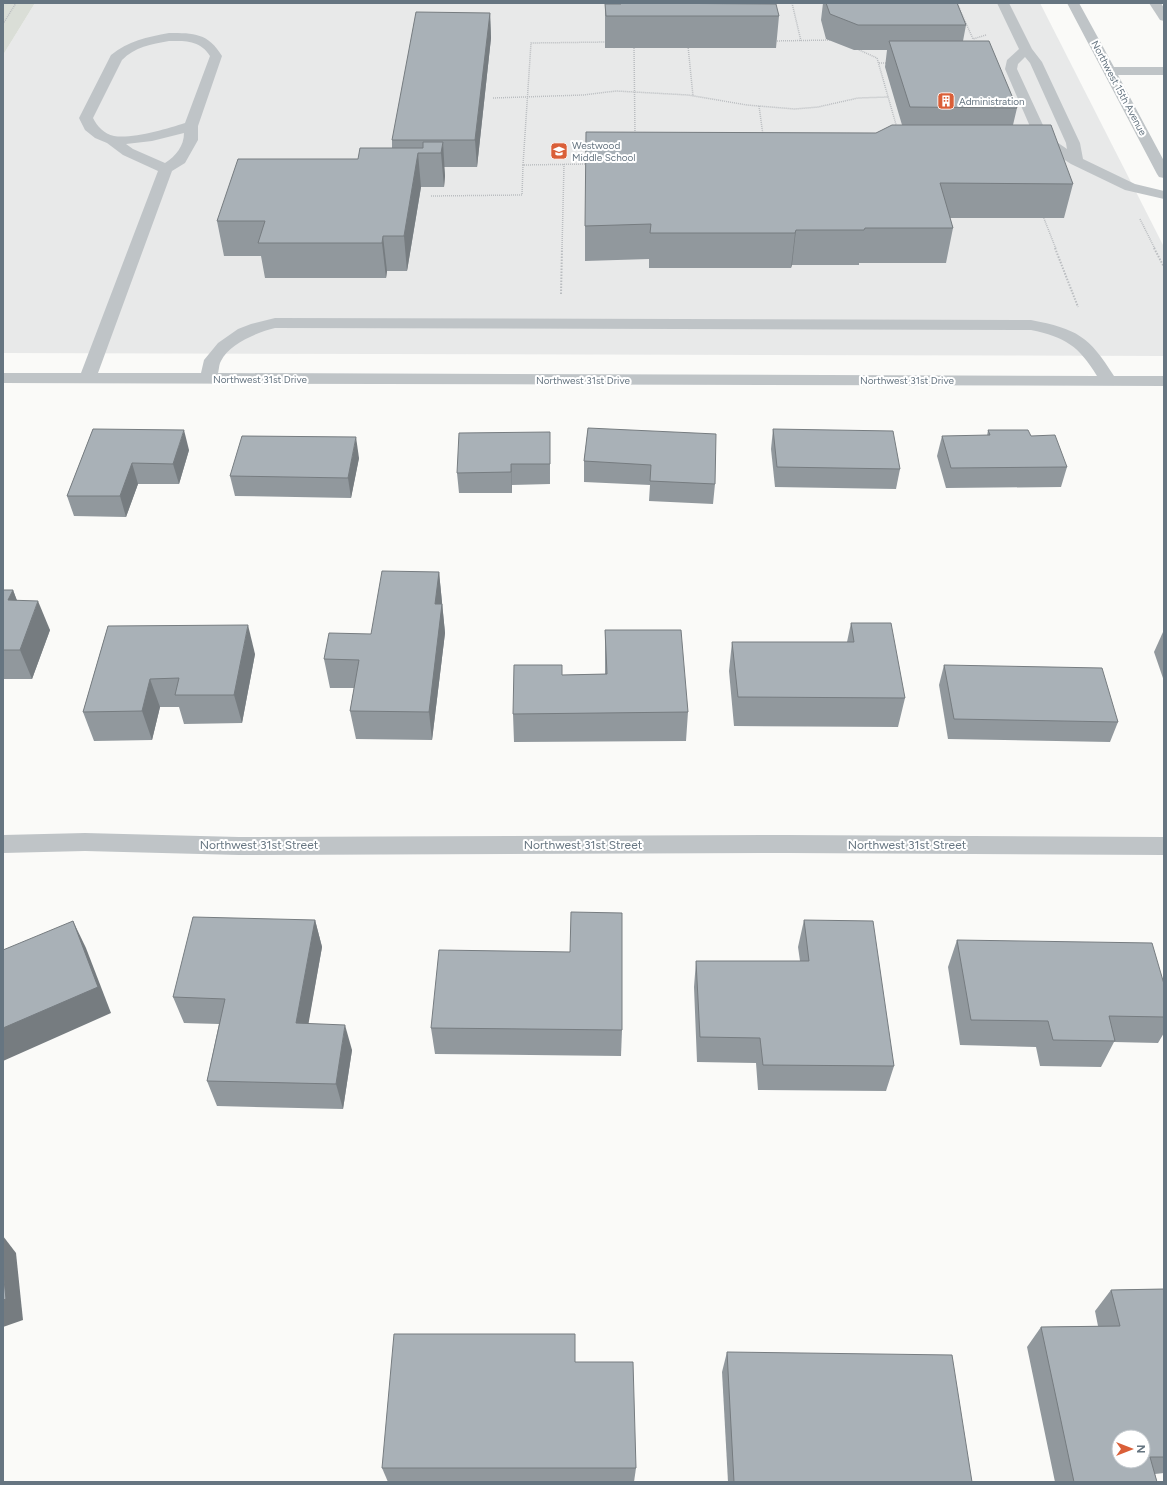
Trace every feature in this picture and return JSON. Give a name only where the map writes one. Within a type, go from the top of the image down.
[{"type":"street","points":[[1003,3],[1026,50],[1036,62],[1074,143],[1076,161]]},
{"type":"street","name":"Northwest 15th Avenue","points":[[1073,3],[1164,174]]},
{"type":"street","points":[[1155,3],[1164,17]]},
{"type":"street","points":[[87,379],[166,169],[180,160],[191,140],[191,126],[216,56],[215,50],[209,45],[190,37],[152,40],[126,50],[117,58],[86,118],[90,127],[100,135],[112,140],[128,152],[166,169]]},
{"type":"street","points":[[1026,50],[1012,64],[1011,69],[1042,138],[1076,161],[1130,187],[1164,194]]},
{"type":"street","points":[[1109,71],[1164,71]]},
{"type":"street","points":[[112,140],[144,138],[165,134],[191,126]]},
{"type":"street","points":[[209,379],[212,360],[224,347],[244,333],[257,327],[275,323],[291,323],[1031,325],[1058,330],[1081,342],[1094,356],[1109,381]]},
{"type":"street","name":"Northwest 31st Drive","points":[[3,378],[1164,381]]},
{"type":"street","name":"Northwest 31st Street","points":[[3,844],[85,842],[239,846],[787,844],[1164,846]]},
{"type":"path","points":[[3,24],[16,3]]},
{"type":"path","points":[[792,3],[801,41]]},
{"type":"path","points":[[957,3],[973,39],[991,33]]},
{"type":"path","points":[[771,41],[836,40]]},
{"type":"path","points":[[688,41],[693,96]]},
{"type":"path","points":[[430,196],[522,195],[531,43],[612,42]]},
{"type":"path","points":[[634,42],[635,140]]},
{"type":"path","points":[[857,49],[877,58],[898,132]]},
{"type":"path","points":[[879,63],[894,63]]},
{"type":"path","points":[[493,98],[583,95],[616,91],[693,96],[759,106],[795,109],[818,107],[858,98],[888,97]]},
{"type":"path","points":[[759,106],[763,142]]},
{"type":"path","points":[[561,298],[564,164]]},
{"type":"path","points":[[523,165],[596,164]]},
{"type":"path","points":[[1042,212],[1078,308]]},
{"type":"path","points":[[1139,217],[1164,267]]},
{"type":"shaded area","points":[[3,3],[35,3],[3,55]]},
{"type":"shaded area","name":"Westwood Middle School","points":[[35,3],[1040,3],[1164,247],[1164,356],[3,353],[3,55]]},
{"type":"building","points":[[826,3],[957,3],[966,25],[858,25],[830,14]]},
{"type":"building","points":[[605,4],[776,4],[779,16],[606,16]]},
{"type":"building","points":[[416,12],[490,13],[475,140],[392,140]]},
{"type":"building","points":[[889,41],[989,41],[1017,108],[910,107]]},
{"type":"building","points":[[892,125],[1051,125],[1073,184],[940,183],[953,228],[796,230],[795,233],[650,233],[651,224],[585,226],[586,132],[876,133]]},
{"type":"building","points":[[423,142],[443,142],[441,153],[418,153],[404,236],[383,236],[382,243],[258,243],[265,221],[217,221],[238,159],[358,159],[360,148],[423,148]]},
{"type":"building","points":[[588,428],[716,434],[715,484],[650,481],[651,465],[584,461]]},
{"type":"building","points":[[93,429],[184,430],[173,464],[132,463],[120,496],[67,496]]},
{"type":"building","points":[[773,429],[893,431],[900,469],[777,467]]},
{"type":"building","points":[[988,430],[1028,430],[1031,436],[1055,435],[1067,467],[951,468],[942,436],[990,435]]},
{"type":"building","points":[[550,432],[550,464],[511,464],[511,472],[457,473],[459,433]]},
{"type":"building","points":[[242,436],[356,437],[348,478],[230,476]]},
{"type":"building","points":[[382,571],[439,572],[435,604],[442,604],[429,712],[350,711],[359,660],[324,659],[329,633],[371,634]]},
{"type":"building","points":[[3,590],[13,590],[8,600],[38,601],[20,650],[3,650]]},
{"type":"building","points":[[851,623],[891,623],[905,698],[738,697],[732,642],[854,642]]},
{"type":"building","points":[[248,625],[234,695],[175,695],[179,678],[150,679],[142,711],[83,712],[108,626]]},
{"type":"building","points":[[605,630],[681,630],[688,712],[513,714],[514,665],[562,665],[562,675],[607,674]]},
{"type":"building","points":[[944,665],[1102,668],[1118,722],[954,719]]},
{"type":"building","points":[[571,912],[622,913],[622,1030],[431,1028],[439,950],[570,952]]},
{"type":"building","points":[[193,917],[315,920],[296,1023],[345,1025],[336,1084],[207,1081],[225,999],[173,997]]},
{"type":"building","points":[[804,920],[873,921],[894,1066],[763,1065],[760,1038],[700,1037],[696,961],[809,961]]},
{"type":"building","points":[[73,921],[98,987],[3,1028],[3,950]]},
{"type":"building","points":[[957,940],[1152,943],[1164,984],[1164,1017],[1109,1016],[1115,1041],[1053,1040],[1048,1021],[971,1020]]},
{"type":"building","points":[[3,1270],[6,1299],[3,1300]]},
{"type":"building","points":[[1164,1289],[1164,1457],[1151,1457],[1151,1429],[1111,1429],[1111,1469],[1151,1469],[1151,1461],[1157,1482],[1074,1482],[1041,1327],[1120,1326],[1111,1290]]},
{"type":"building","points":[[394,1334],[575,1334],[575,1362],[633,1362],[636,1468],[382,1468]]},
{"type":"building","points":[[727,1352],[952,1355],[972,1482],[734,1482]]},
{"type":"place","name":"Administration","points":[[946,101]]},
{"type":"place","name":"Westwood Middle School","points":[[559,151]]}]
